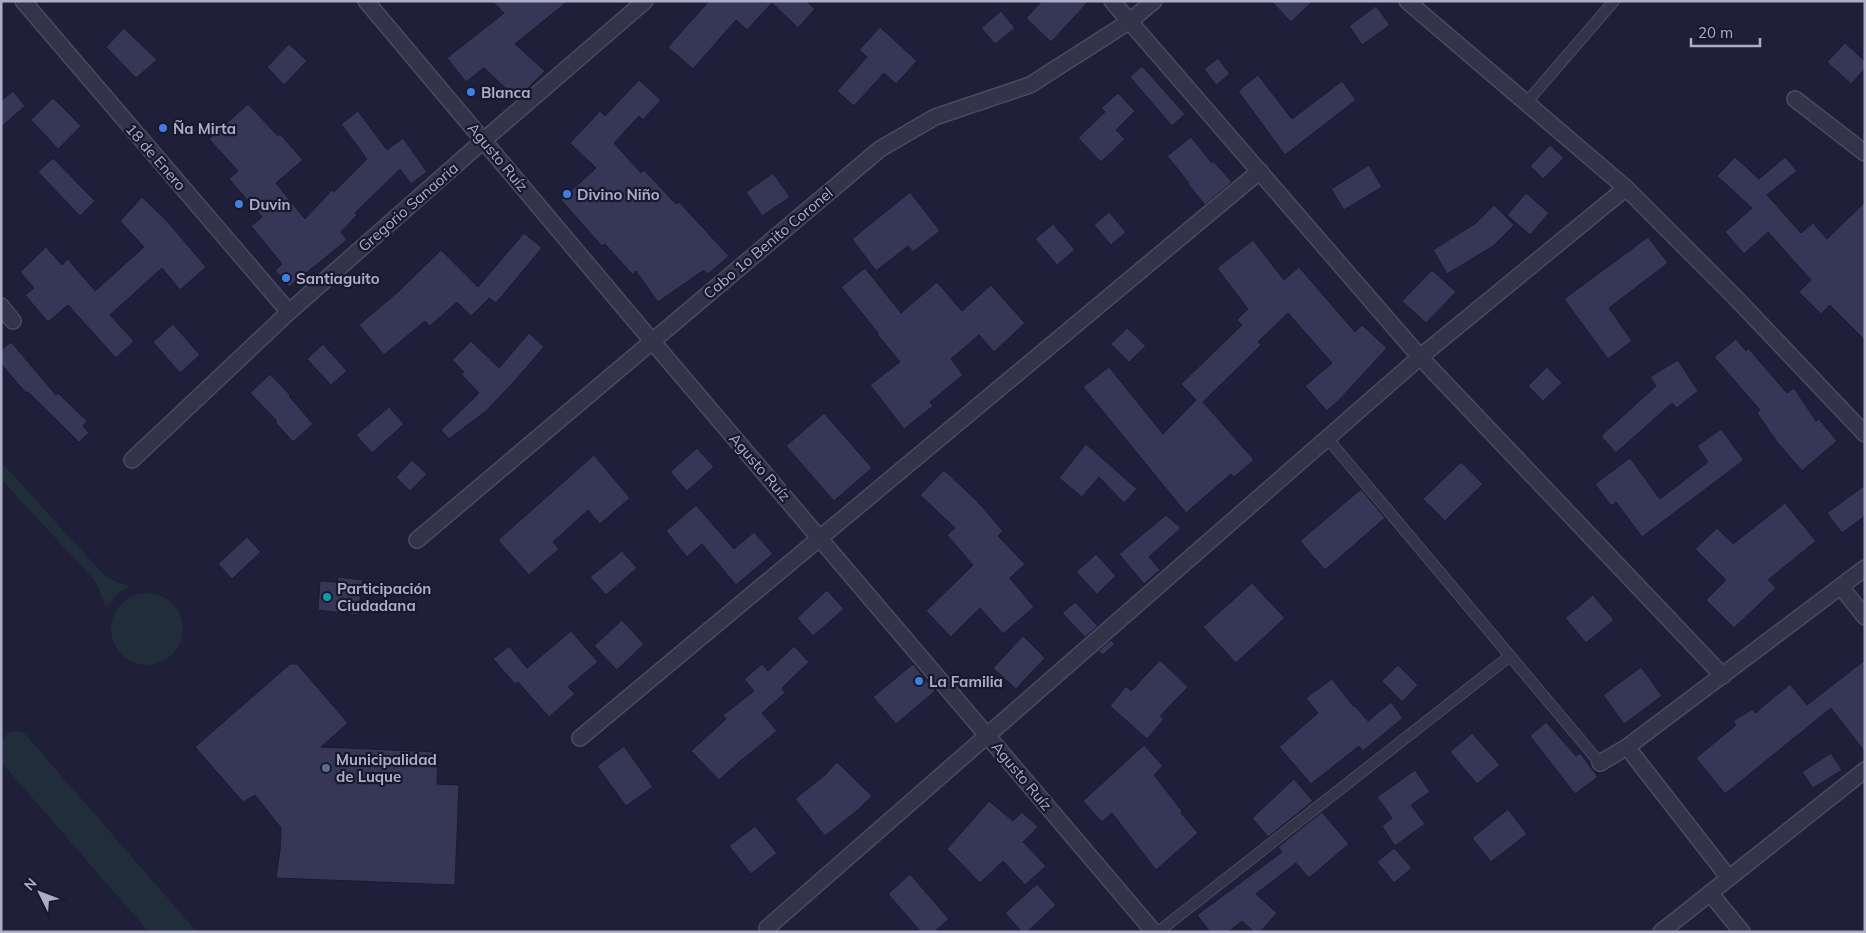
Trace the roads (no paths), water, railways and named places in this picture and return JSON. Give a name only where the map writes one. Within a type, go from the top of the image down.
[{"type":"street","name":"18 de Enero","points":[[23,1],[289,312]]},
{"type":"street","name":"Agusto Ruíz","points":[[366,1],[1154,932]]},
{"type":"street","name":"Gregorio Sanaoria","points":[[132,460],[289,312],[645,1]]},
{"type":"street","points":[[1112,1],[1420,357],[1723,676]]},
{"type":"street","name":"Cabo 1o Benito Coronel","points":[[418,540],[880,148],[935,117],[1030,84],[1130,20],[1154,1]]},
{"type":"street","points":[[1407,1],[1626,188],[1863,429]]},
{"type":"street","points":[[1795,99],[1865,153]]},
{"type":"street","points":[[580,738],[1260,171]]},
{"type":"street","points":[[767,928],[1420,357],[1626,188]]},
{"type":"street","points":[[1,306],[14,322]]},
{"type":"street","points":[[1600,763],[1627,747],[1865,568]]},
{"type":"street","points":[[1841,587],[1865,617]]},
{"type":"street","points":[[1627,747],[1729,878]]},
{"type":"street","points":[[1660,932],[1865,770]]},
{"type":"street","points":[[1710,893],[1742,932]]},
{"type":"lane","points":[[1526,103],[1614,1]]},
{"type":"lane","points":[[1328,439],[1600,763]]},
{"type":"lane","points":[[1158,932],[1510,656]]},
{"type":"place","name":"Blanca","points":[[471,92]]},
{"type":"place","name":"Ña Mirta","points":[[163,128]]},
{"type":"place","name":"Divino Niño","points":[[567,194]]},
{"type":"place","name":"Duvin","points":[[239,204]]},
{"type":"place","name":"Santiaguito","points":[[286,278]]},
{"type":"place","name":"Participación Ciudadana","points":[[327,597]]},
{"type":"place","name":"La Familia","points":[[919,681]]},
{"type":"place","name":"Municipalidad de Luque","points":[[326,768]]}]
